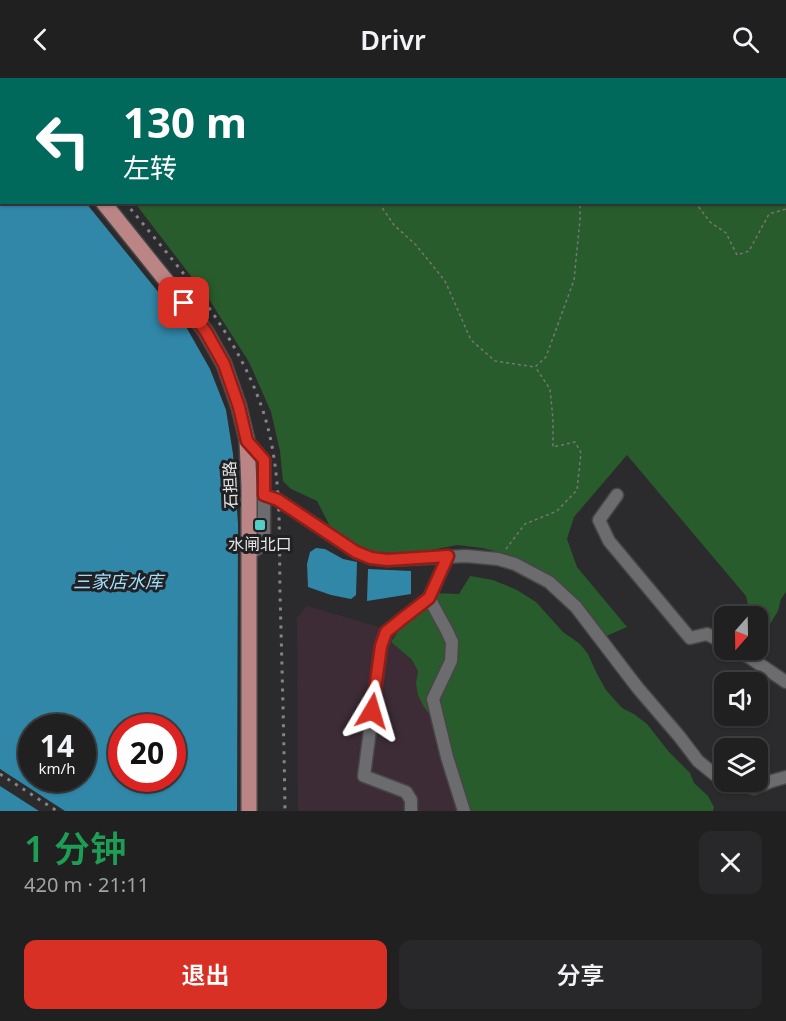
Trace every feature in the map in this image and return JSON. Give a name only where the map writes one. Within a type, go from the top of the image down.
[{"type":"main road","name":"石担路","points":[[105,204],[206,332],[224,364],[239,407],[247,441],[249,487],[249,811]]},
{"type":"street","points":[[247,441],[264,460],[264,544],[249,555]]},
{"type":"street","points":[[264,495],[278,500],[356,552],[371,558],[387,560],[448,556],[498,559],[515,564],[549,582],[576,607],[637,687],[698,761],[714,774]]},
{"type":"street","points":[[617,495],[599,520],[609,541],[690,638],[707,634],[714,638]]},
{"type":"street","points":[[411,811],[411,800],[406,792],[364,776],[381,646],[386,632],[429,598],[448,556]]},
{"type":"street","points":[[429,598],[452,642],[451,661],[434,699],[447,757],[464,811]]},
{"type":"street","points":[[753,660],[786,682]]},
{"type":"street","points":[[768,783],[786,777]]},
{"type":"path","points":[[382,204],[383,209],[394,225],[416,245],[445,281],[471,340],[495,361],[535,367],[550,389],[553,447],[574,442],[581,453],[577,490],[557,511],[525,524],[498,559]]},
{"type":"path","points":[[535,367],[546,357],[574,280],[580,204]]},
{"type":"path","points":[[696,204],[710,222],[726,233],[737,255],[749,251],[769,214],[786,209]]},
{"type":"shaded area","points":[[307,606],[379,627],[396,622],[402,627],[391,642],[409,658],[418,671],[416,683],[424,707],[441,730],[463,811],[298,811],[297,618]]},
{"type":"green space","points":[[136,204],[786,204],[786,592],[781,599],[778,611],[770,624],[768,623],[768,606],[748,606],[746,596],[627,455],[574,517],[567,539],[577,567],[627,627],[604,637],[561,589],[535,568],[511,555],[457,545],[416,553],[400,559],[372,552],[346,541],[334,534],[317,501],[291,489],[283,481],[280,451],[271,412],[249,362],[210,301]]},
{"type":"green space","points":[[470,576],[493,580],[517,590],[536,602],[563,632],[580,644],[588,654],[606,690],[622,708],[647,724],[669,752],[690,773],[694,783],[708,796],[714,807],[713,811],[464,811],[441,730],[418,695],[416,683],[418,671],[411,659],[391,642],[416,606],[434,593],[459,594]]},
{"type":"water","name":"三家店水库","points":[[0,204],[87,204],[185,325],[210,369],[226,410],[233,454],[238,524],[237,811],[0,811]]},
{"type":"water","points":[[316,548],[325,549],[343,559],[357,562],[356,595],[351,599],[308,587],[307,564],[310,552]]},
{"type":"water","points":[[368,569],[411,571],[411,594],[367,601]]},
{"type":"pier","points":[[0,769],[18,781],[18,792],[36,792],[65,811],[39,811],[0,786]]},
{"type":"railway","points":[[127,204],[185,276],[223,328],[253,384],[270,436],[278,503],[285,811]]},
{"type":"railway","points":[[0,774],[57,811]]},
{"type":"place","name":"水闸北口","points":[[260,525]]},
{"type":"route","points":[[184,303],[206,332],[224,364],[239,407],[247,441],[264,460],[264,495],[278,500],[356,552],[371,558],[387,560],[448,556],[429,598],[386,632],[381,646],[372,711]]}]
